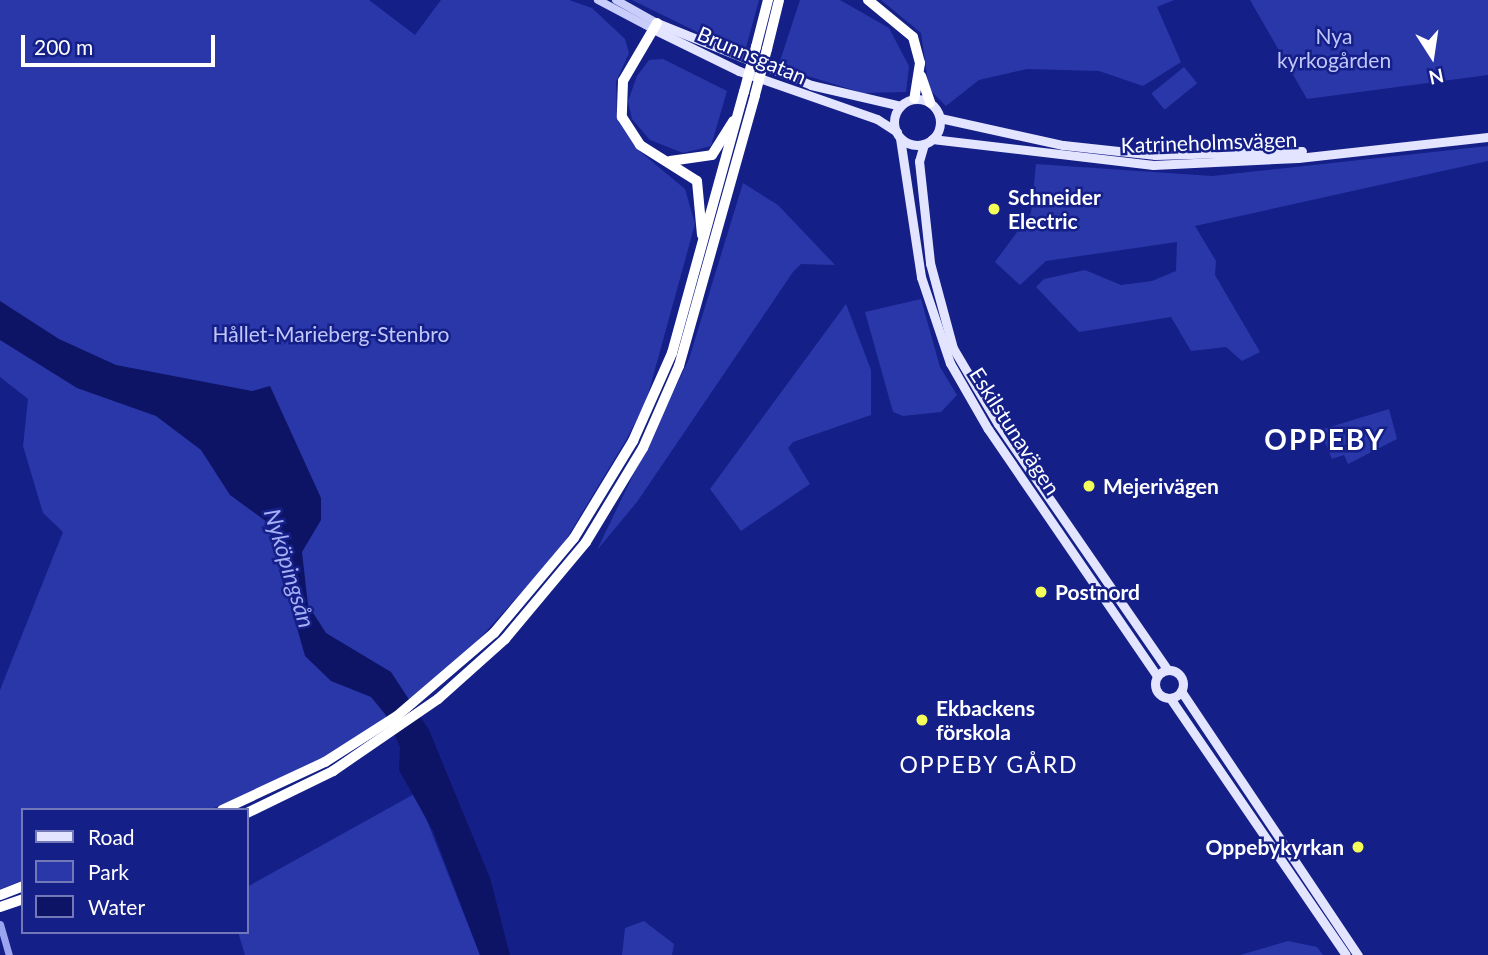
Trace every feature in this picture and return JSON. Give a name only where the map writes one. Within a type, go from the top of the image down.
[{"type":"highway","points":[[248,812],[438,699],[532,610],[586,542],[643,448],[689,338],[761,48],[768,0]]},
{"type":"highway","points":[[775,17],[779,0]]},
{"type":"highway","points":[[761,48],[786,0]]},
{"type":"highway","points":[[868,0],[908,29],[930,102]]},
{"type":"highway","points":[[655,26],[626,73],[620,102],[634,139],[692,176],[702,191],[701,257]]},
{"type":"highway","points":[[914,99],[920,73]]},
{"type":"highway","points":[[667,161],[712,155],[749,93]]},
{"type":"highway","points":[[226,808],[377,737],[523,602],[596,506],[661,382],[701,257],[740,108]]},
{"type":"highway","points":[[0,895],[21,887]]},
{"type":"highway","points":[[0,907],[21,900]]},
{"type":"main road","name":"Brunnsgatan","points":[[598,0],[655,26],[739,71],[877,119],[898,135]]},
{"type":"main road","name":"Brunnsgatan","points":[[617,0],[655,26],[811,85],[901,106]]},
{"type":"main road","points":[[914,99],[930,102],[940,118],[928,142],[898,135],[901,106],[914,99]]},
{"type":"main road","name":"Katrineholmsvägen","points":[[940,118],[1063,145],[1184,157],[1350,148],[1488,131]]},
{"type":"main road","name":"Eskilstunavägen","points":[[898,135],[921,277],[950,363],[988,429],[1157,676]]},
{"type":"main road","name":"Katrineholmsvägen","points":[[928,142],[1153,165],[1298,158],[1488,137]]},
{"type":"main road","name":"Eskilstunavägen","points":[[928,142],[919,161],[930,263],[953,348],[998,424],[1167,669]]},
{"type":"main road","points":[[1346,955],[1170,698],[1156,691],[1157,676],[1167,669],[1180,674],[1181,691],[1358,955]]},
{"type":"main road","points":[[1170,698],[1181,691]]},
{"type":"street","points":[[0,924],[9,955]]},
{"type":"green space","name":"Hållet-Marieberg-Stenbro","points":[[0,0],[369,0],[415,35],[441,0],[569,0],[592,8],[625,39],[629,53],[616,82],[617,119],[637,149],[685,189],[695,224],[646,402],[626,440],[559,551],[469,650],[397,711],[321,760],[236,801],[213,808],[21,808],[21,881],[0,889],[0,690],[63,532],[43,513],[23,446],[28,399],[0,377]]},
{"type":"green space","points":[[632,0],[759,0],[744,55]]},
{"type":"green space","points":[[800,0],[840,0],[889,28],[909,66],[906,92],[863,93],[778,67]]},
{"type":"green space","points":[[881,0],[1174,0],[1157,7],[1181,62],[1143,86],[1099,71],[1027,69],[979,80],[946,106],[929,89],[921,33]]},
{"type":"green space","name":"Nya kyrkogården","points":[[1250,0],[1488,0],[1488,75],[1307,99]]},
{"type":"green space","points":[[663,59],[727,91],[711,146],[683,153],[650,140],[632,119],[628,101],[637,76],[649,60]]},
{"type":"green space","points":[[1184,67],[1197,83],[1165,110],[1151,93]]},
{"type":"green space","points":[[1488,146],[1488,161],[1195,226],[1216,261],[1215,275],[1260,352],[1242,361],[1226,347],[1191,351],[1171,317],[1079,332],[1036,287],[1044,279],[1085,270],[1121,285],[1152,281],[1176,271],[1177,242],[1046,261],[1020,285],[995,262],[1031,213],[1036,164],[1212,176]]},
{"type":"green space","points":[[743,183],[778,205],[835,265],[801,264],[793,272],[637,502],[597,550],[689,359]]},
{"type":"green space","points":[[921,299],[940,367],[957,395],[941,412],[903,416],[893,412],[865,312]]},
{"type":"green space","points":[[846,304],[871,370],[871,415],[793,442],[788,448],[810,484],[741,531],[710,489]]},
{"type":"green space","points":[[1389,409],[1397,439],[1348,464],[1344,455],[1332,459],[1320,430]]},
{"type":"green space","points":[[416,793],[480,955],[245,955],[239,934],[248,934],[248,886]]},
{"type":"green space","points":[[644,921],[674,944],[672,955],[622,955],[625,928]]},
{"type":"green space","points":[[1288,941],[1317,947],[1323,955],[1240,955]]},
{"type":"water","name":"Nyköpingsån","points":[[0,301],[59,339],[116,365],[252,391],[270,386],[321,498],[321,520],[302,552],[308,605],[326,633],[391,672],[429,730],[490,878],[510,955],[480,955],[433,831],[399,770],[400,747],[385,714],[371,697],[331,681],[305,656],[267,522],[230,495],[201,450],[156,416],[77,388],[0,340]]},
{"type":"place","name":"Schneider Electric","points":[[994,209]]},
{"type":"place","name":"Mejerivägen","points":[[1089,486]]},
{"type":"place","name":"Postnord","points":[[1041,592]]},
{"type":"place","name":"Ekbackens förskola","points":[[922,720]]},
{"type":"place","name":"Oppebykyrkan","points":[[1358,847]]},
{"type":"district","name":"OPPEBY","points":[[1325,439]]},
{"type":"district","name":"OPPEBY GÅRD","points":[[989,764]]}]
